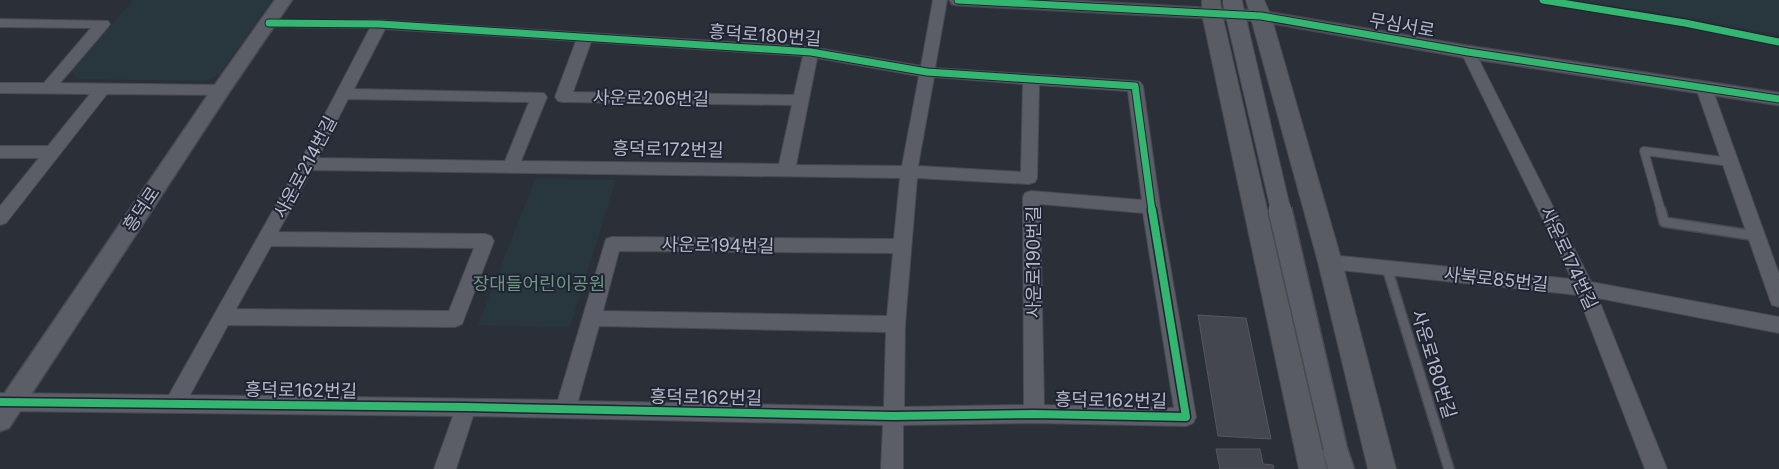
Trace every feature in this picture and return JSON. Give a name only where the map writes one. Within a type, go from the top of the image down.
[{"type":"main road","points":[[1257,6],[1330,262],[1382,469]]},
{"type":"main road","points":[[1211,7],[1313,469]]},
{"type":"street","name":"흥덕로","points":[[0,420],[6,402],[284,0]]},
{"type":"street","points":[[892,469],[896,324],[909,172],[940,0]]},
{"type":"street","name":"무심서로","points":[[958,0],[1211,7],[1257,6],[1468,52],[1779,98]]},
{"type":"street","points":[[1232,0],[1338,458]]},
{"type":"street","points":[[0,23],[104,24],[48,88]]},
{"type":"street","name":"흥덕로180번길","points":[[269,23],[380,24],[811,52],[927,72],[1135,86],[1151,206]]},
{"type":"street","name":"사운로214번길","points":[[175,404],[307,164],[380,24]]},
{"type":"street","name":"사운로206번길","points":[[585,38],[563,97],[802,100]]},
{"type":"street","points":[[786,171],[811,52]]},
{"type":"street","name":"사운로174번길","points":[[1468,52],[1585,288],[1656,469]]},
{"type":"street","name":"흥덕로172번길","points":[[307,164],[909,172],[1029,178],[1030,80]]},
{"type":"street","points":[[0,88],[221,90]]},
{"type":"street","points":[[1704,88],[1779,300]]},
{"type":"street","points":[[0,218],[102,90]]},
{"type":"street","name":"사운로214번길","points":[[343,94],[539,97],[511,166]]},
{"type":"street","points":[[0,152],[52,152]]},
{"type":"street","name":"사운로190번길","points":[[1034,414],[1031,197],[1151,206]]},
{"type":"street","name":"흥덕로162번길","points":[[6,402],[466,407],[893,416],[1034,414],[1186,417],[1151,206]]},
{"type":"street","name":"사운로214번길","points":[[223,317],[455,319],[485,241],[266,240]]},
{"type":"street","name":"사운로194번길","points":[[566,409],[612,244],[902,246]]},
{"type":"street","name":"사북로85번길","points":[[1330,262],[1585,288],[1779,325]]},
{"type":"street","points":[[591,318],[896,324]]},
{"type":"street","points":[[445,469],[466,407]]},
{"type":"lane","points":[[1730,162],[1644,151],[1664,222],[1757,236]]},
{"type":"lane","name":"사운로180번길","points":[[1387,268],[1449,469]]},
{"type":"green space","points":[[133,0],[272,0],[220,74],[206,81],[77,79],[71,71]]},
{"type":"green space","points":[[1577,0],[1779,0],[1779,35],[1660,13]]},
{"type":"green space","name":"장대들어린이공원","points":[[535,179],[616,180],[570,327],[478,325]]},
{"type":"building","points":[[1198,315],[1246,318],[1271,439],[1218,436]]},
{"type":"building","points":[[1216,449],[1260,449],[1263,464],[1273,465],[1274,469],[1220,469]]},
{"type":"cycle path","points":[[958,0],[1261,16],[1468,52],[1779,99]]},
{"type":"cycle path","points":[[1543,0],[1685,23],[1779,42]]},
{"type":"cycle path","points":[[0,402],[466,407],[893,416],[1034,414],[1186,417],[1151,207],[1135,86],[927,72],[811,52],[380,24],[269,23]]}]
